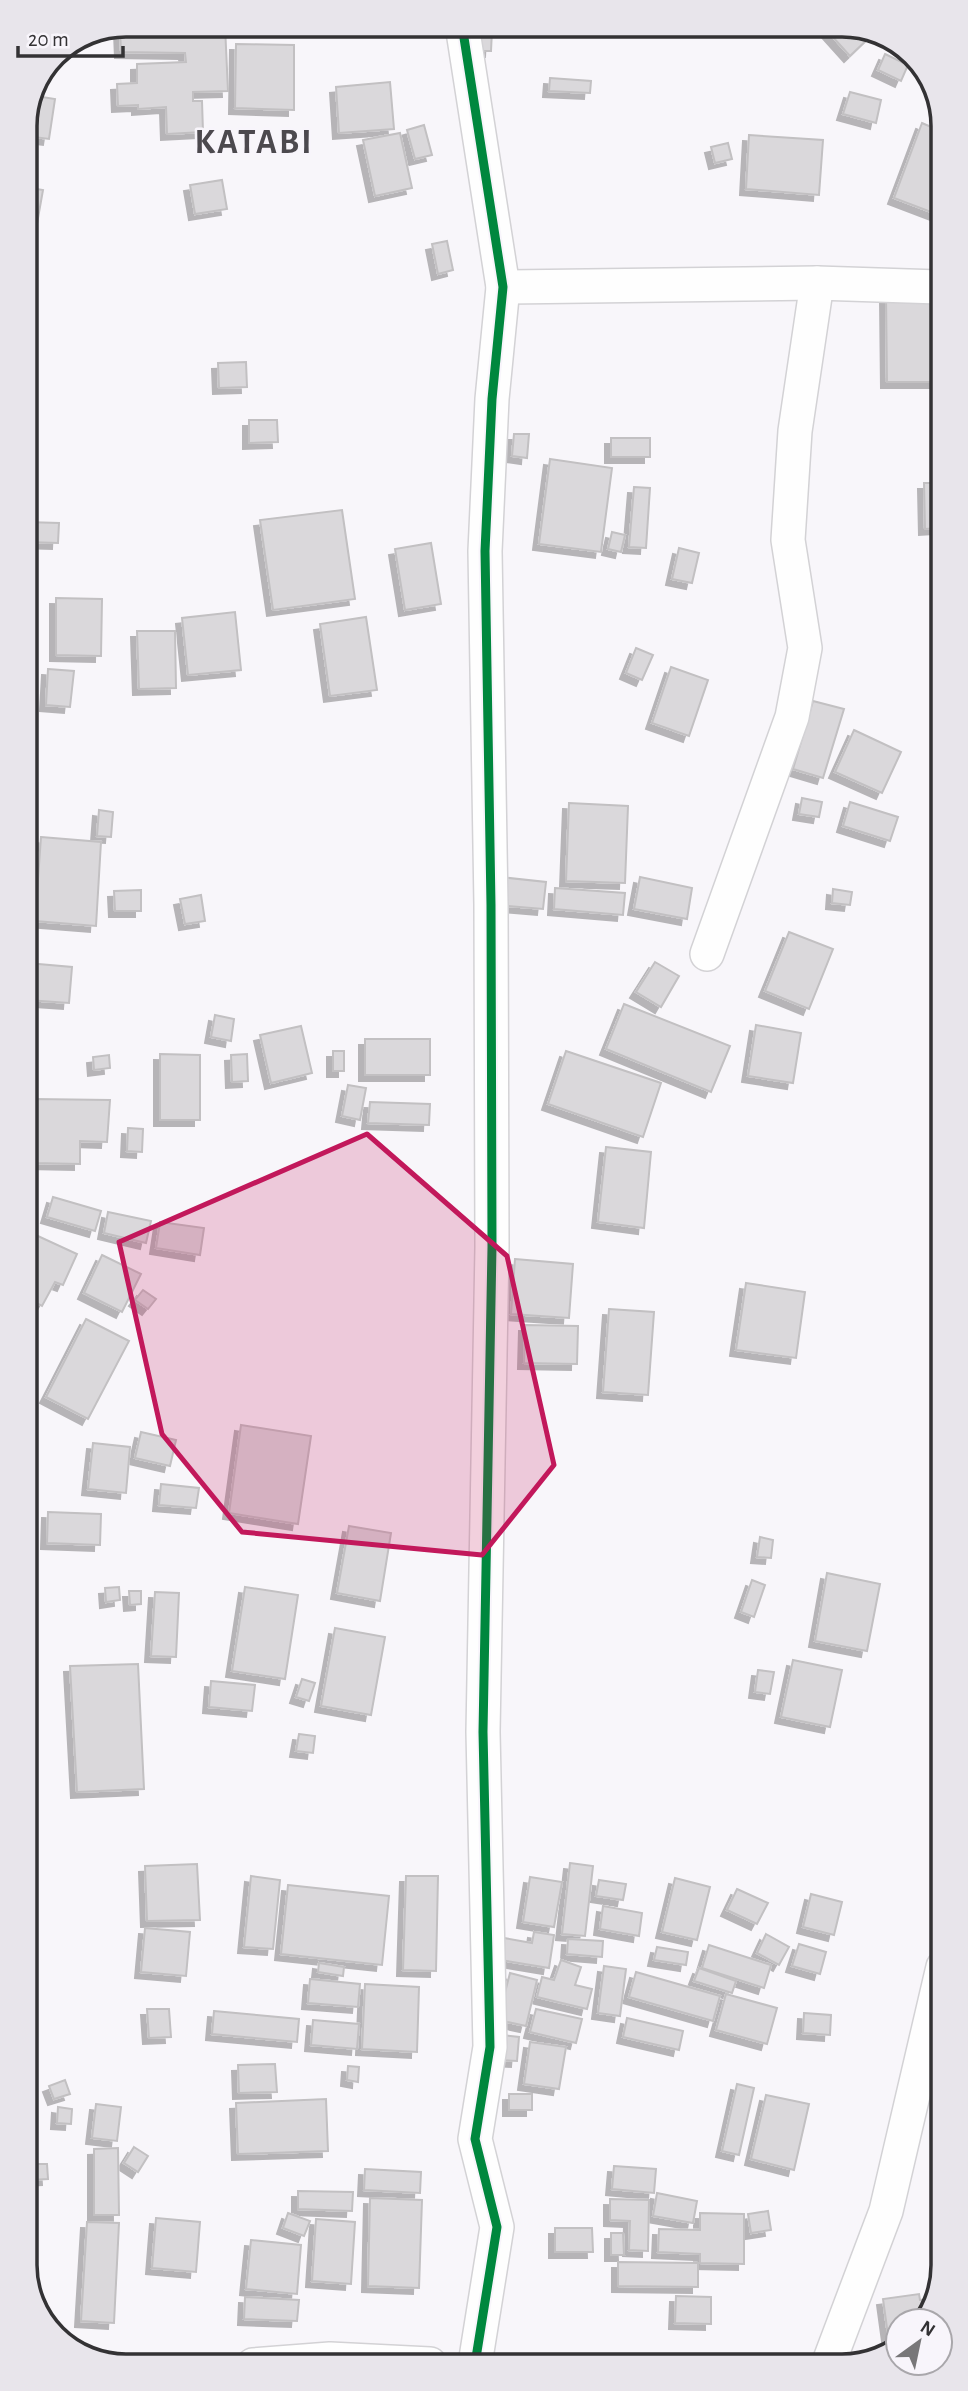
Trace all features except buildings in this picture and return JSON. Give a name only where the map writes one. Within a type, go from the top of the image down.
[{"type":"street","points":[[464,37],[503,287],[492,400],[485,551],[491,905],[492,1247],[483,1732],[489,2047],[475,2139],[497,2227],[477,2354]]},
{"type":"street","points":[[503,287],[817,283],[931,287]]},
{"type":"street","points":[[707,954],[792,717],[805,648],[788,540],[795,431],[817,283]]},
{"type":"street","points":[[832,2354],[886,2211],[931,2018]]},
{"type":"highlighted area","points":[[367,1134],[507,1256],[554,1465],[482,1555],[242,1532],[162,1434],[119,1242]]},
{"type":"cycle path","points":[[464,37],[503,287],[492,399],[485,551],[491,905],[492,1247],[483,1732],[490,2047],[475,2139],[497,2227],[477,2354]]},
{"type":"district","name":"KATABI","points":[[254,142]]}]
